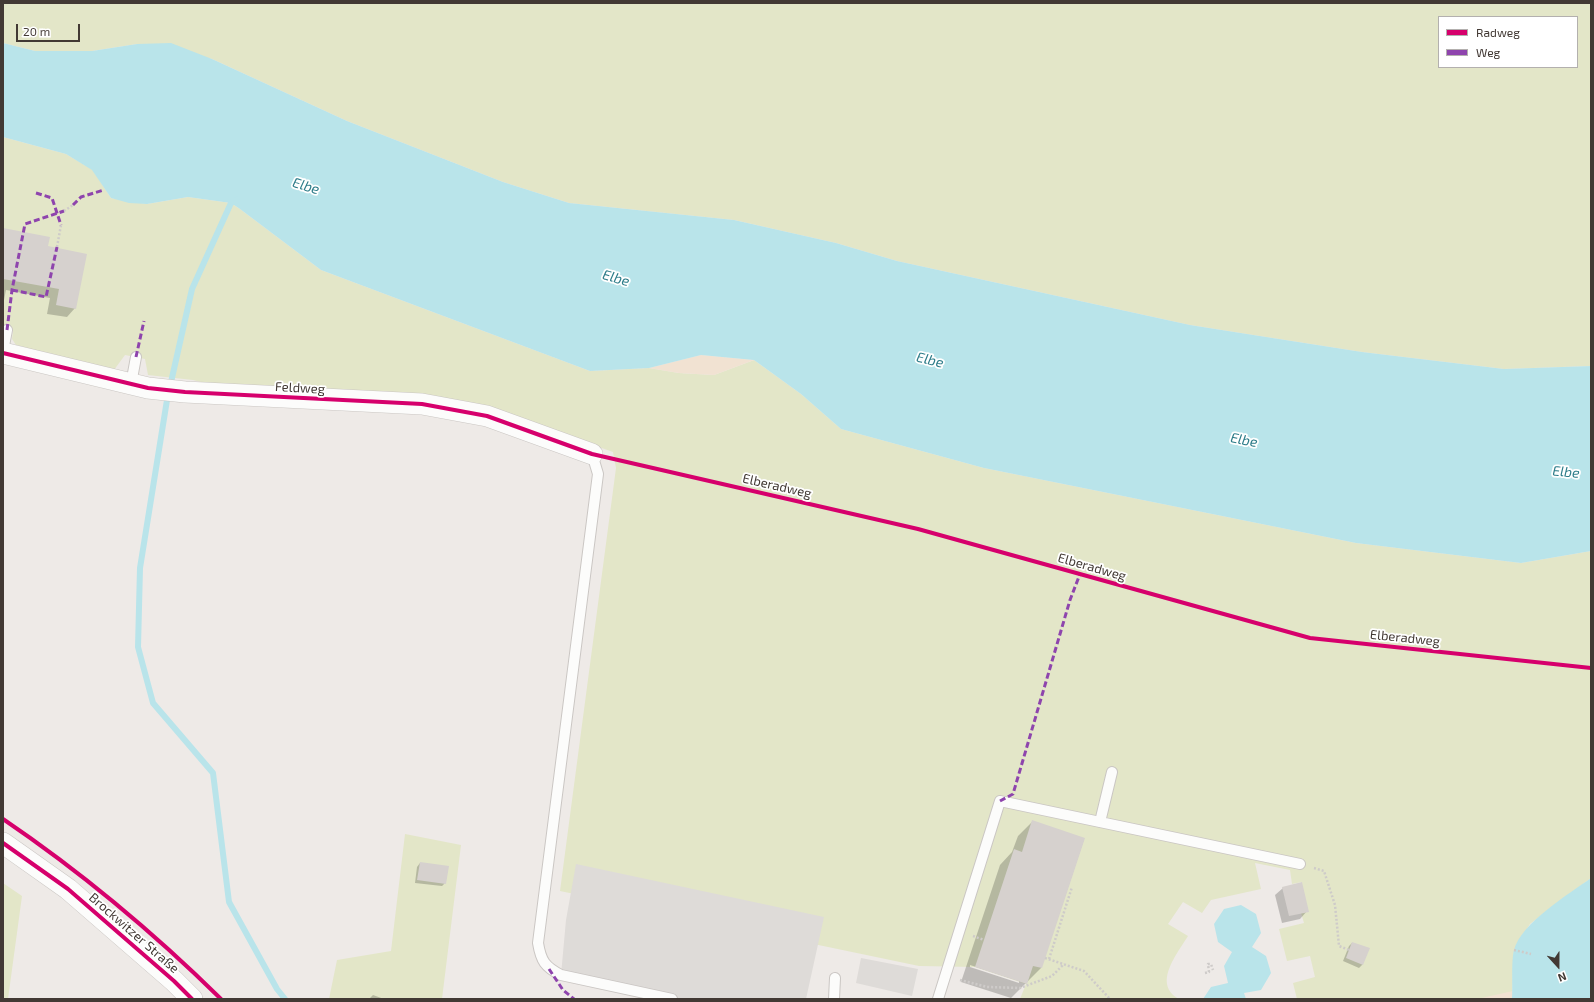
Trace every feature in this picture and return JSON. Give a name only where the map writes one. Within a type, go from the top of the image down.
[{"type":"street","name":"Feldweg","points":[[3,352],[139,386],[185,392],[422,404],[486,416],[592,454]]},
{"type":"street","name":"Brockwitzer Straße","points":[[3,843],[68,889],[174,981],[192,999]]},
{"type":"lane","points":[[3,352],[8,330]]},
{"type":"lane","points":[[136,358],[139,386]]},
{"type":"lane","points":[[592,454],[598,474],[538,943],[540,956],[549,969],[561,975],[672,999]]},
{"type":"lane","points":[[1100,822],[1112,772]]},
{"type":"lane","points":[[938,999],[1000,801],[1300,864]]},
{"type":"lane","points":[[834,999],[835,978]]},
{"type":"path","points":[[64,211],[73,205]]},
{"type":"path","points":[[57,247],[61,225]]},
{"type":"path","points":[[1300,864],[1324,871],[1335,905],[1339,946],[1349,950]]},
{"type":"path","points":[[1072,887],[1047,959],[1084,971],[1110,999]]},
{"type":"path","points":[[1514,950],[1531,954]]},
{"type":"path","points":[[946,976],[987,987],[1020,988],[1052,976],[1064,964]]},
{"type":"path","points":[[1205,973],[1209,972],[1208,964],[1211,964],[1213,970]]},
{"type":"green space","points":[[3,3],[1591,3],[1591,366],[1504,369],[1362,352],[1190,325],[897,261],[836,243],[734,220],[569,203],[503,182],[347,121],[212,59],[137,44],[92,51],[35,51],[3,43]]},
{"type":"green space","points":[[3,137],[66,154],[93,170],[111,198],[147,204],[188,197],[231,203],[321,270],[590,371],[649,368],[679,373],[714,375],[754,360],[801,394],[841,429],[984,468],[1356,543],[1521,563],[1591,551],[1591,878],[1530,924],[1514,950],[1512,999],[1297,999],[1293,983],[1315,977],[1310,956],[1287,961],[1279,929],[1304,923],[1301,913],[1302,882],[1292,884],[1290,870],[1255,863],[1261,889],[1211,900],[1202,913],[1183,902],[1168,924],[1188,936],[1173,960],[1167,977],[1167,985],[1171,993],[1179,999],[1020,999],[1026,984],[975,967],[919,966],[560,891],[616,468],[613,452],[491,409],[217,386],[193,380],[148,375],[145,359],[125,355],[114,370],[62,358],[16,345],[12,339],[13,331],[3,328]]},
{"type":"green space","points":[[405,834],[461,845],[442,999],[329,999],[337,960],[391,951]]},
{"type":"green space","points":[[3,883],[22,896],[8,999],[3,999]]},
{"type":"sand","points":[[701,355],[754,360],[714,375],[679,373],[649,368]]},
{"type":"sand","points":[[1513,991],[1512,999],[1477,999]]},
{"type":"shaded area","points":[[576,864],[824,917],[806,999],[672,999],[561,975],[566,920]]},
{"type":"shaded area","points":[[861,958],[918,969],[912,996],[856,983]]},
{"type":"water","name":"Elbe","points":[[3,43],[35,51],[92,51],[137,44],[171,43],[212,59],[347,121],[503,182],[569,203],[734,220],[836,243],[897,261],[1190,325],[1362,352],[1504,369],[1591,366],[1591,551],[1521,563],[1356,543],[984,468],[841,429],[801,394],[754,360],[701,355],[649,368],[590,371],[321,270],[231,203],[188,197],[147,204],[129,203],[111,198],[92,170],[66,154],[3,137]]},
{"type":"water","points":[[1591,878],[1591,999],[1512,999],[1513,955],[1518,940],[1547,910]]},
{"type":"water","points":[[1241,905],[1256,914],[1261,933],[1252,947],[1266,956],[1271,973],[1261,990],[1244,993],[1246,999],[1203,999],[1211,987],[1228,983],[1224,966],[1232,952],[1218,942],[1214,924],[1224,909]]},
{"type":"building","points":[[3,228],[50,237],[48,246],[87,254],[76,309],[56,305],[59,289],[3,279]]},
{"type":"building","points":[[1032,820],[1085,838],[1042,968],[1033,966],[1027,984],[975,967],[1014,849],[1022,852]]},
{"type":"building","points":[[420,862],[449,866],[446,884],[417,880]]},
{"type":"building","points":[[1302,882],[1309,912],[1289,916],[1282,887]]},
{"type":"building","points":[[1352,942],[1370,948],[1363,965],[1346,958]]},
{"type":"waterway","points":[[237,200],[231,203],[192,289],[167,400],[140,568],[138,647],[153,703],[213,773],[229,902],[277,989],[285,999]]},
{"type":"marked path","points":[[73,205],[81,197],[104,190]]},
{"type":"marked path","points":[[36,193],[52,198],[61,225]]},
{"type":"marked path","points":[[7,330],[12,290],[25,224],[64,211]]},
{"type":"marked path","points":[[12,290],[46,297],[57,247]]},
{"type":"marked path","points":[[136,357],[144,321]]},
{"type":"marked path","points":[[1000,801],[1013,794],[1070,600],[1080,574]]},
{"type":"marked path","points":[[549,969],[563,990],[574,999]]},
{"type":"cycle path","name":"Elberadweg","points":[[3,353],[148,388],[185,392],[422,404],[487,416],[592,454],[918,529],[1310,638],[1591,668]]},
{"type":"cycle path","points":[[3,819],[61,860],[116,904],[170,950],[221,999]]},
{"type":"cycle path","points":[[3,843],[68,889],[174,981],[192,999]]}]
